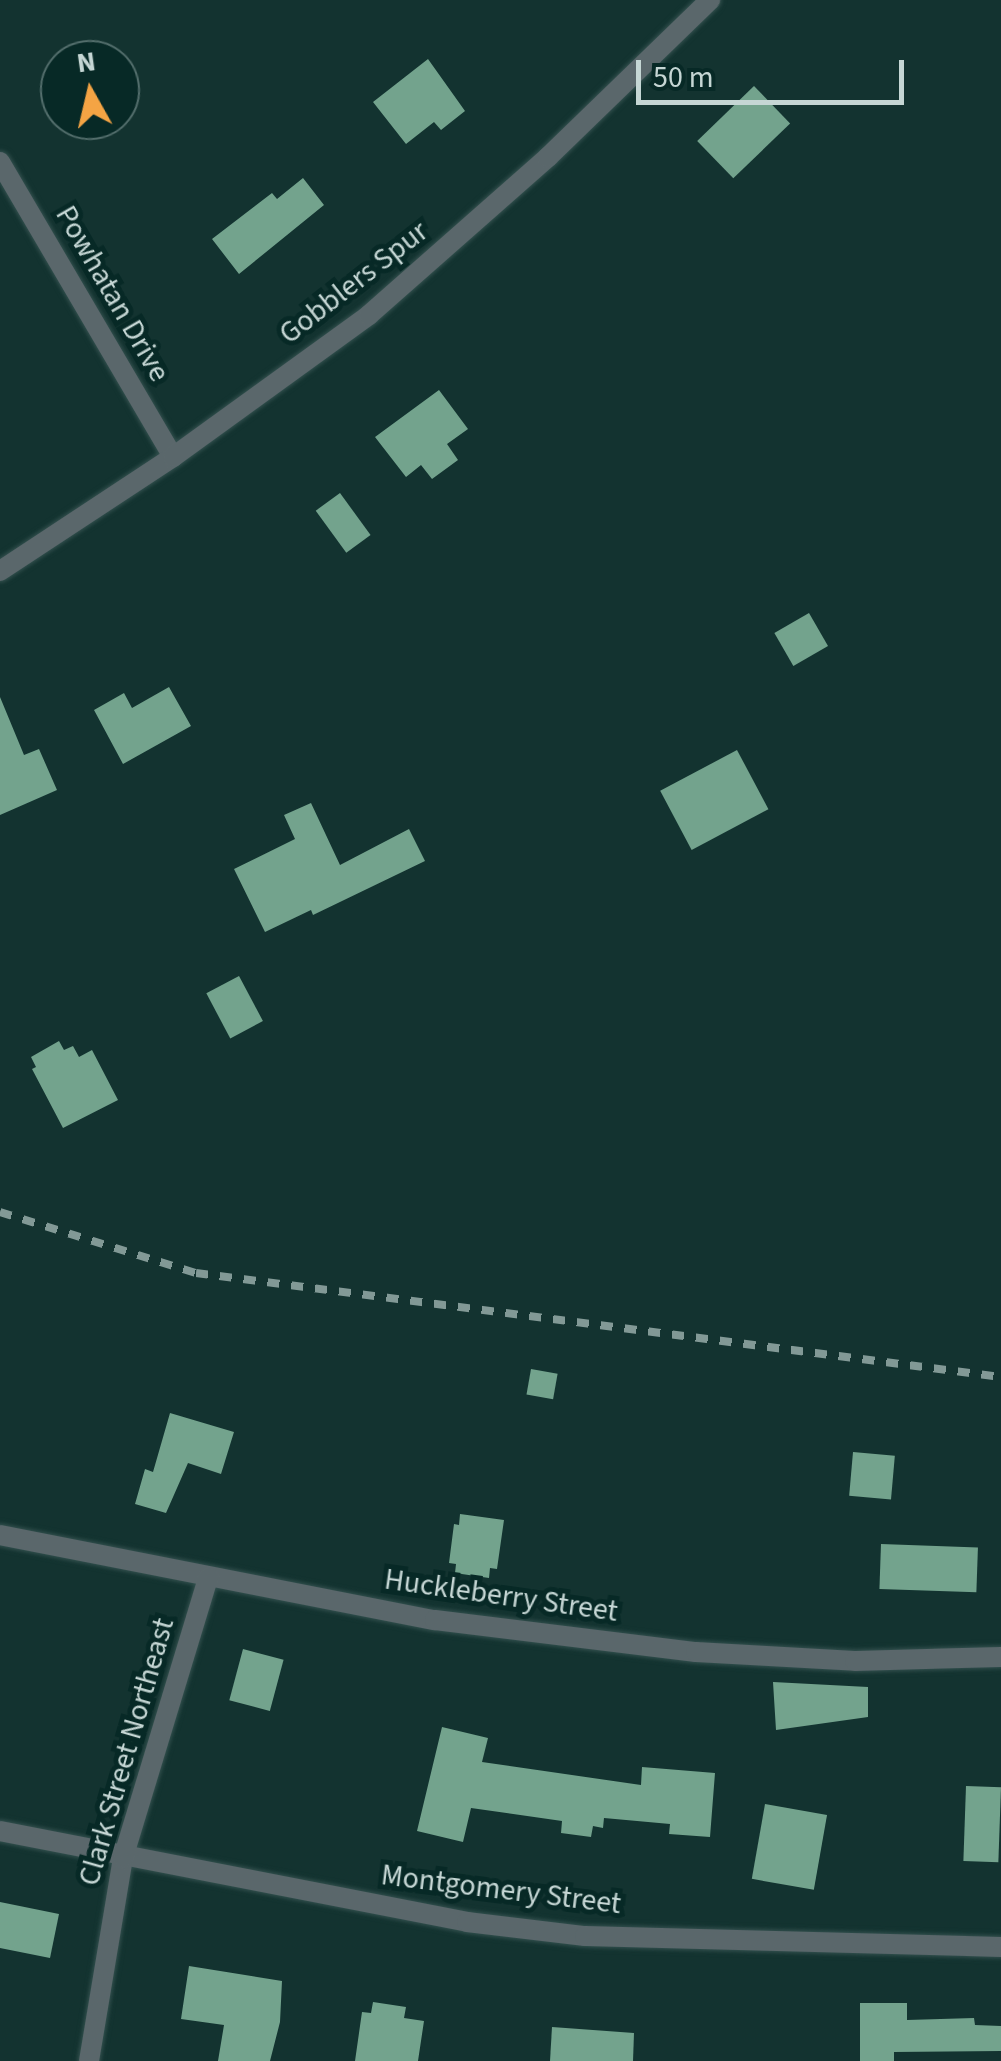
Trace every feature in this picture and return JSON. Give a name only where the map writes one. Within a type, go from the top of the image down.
[{"type":"street","name":"Gobblers Spur","points":[[0,570],[173,457],[408,282],[548,157],[710,0]]},
{"type":"street","name":"Powhatan Drive","points":[[0,162],[173,457]]},
{"type":"street","name":"Huckleberry Street","points":[[0,1535],[435,1620],[696,1652],[855,1661],[1001,1657]]},
{"type":"street","name":"Clark Street Northeast","points":[[89,2061],[122,1858],[208,1578]]},
{"type":"street","name":"Montgomery Street","points":[[0,1831],[122,1858],[466,1922],[585,1936],[1001,1948]]},
{"type":"building","points":[[428,59],[465,111],[441,130],[434,122],[406,144],[373,102]]},
{"type":"building","points":[[754,86],[790,123],[733,178],[697,141]]},
{"type":"building","points":[[303,178],[324,205],[239,274],[212,239],[272,193],[277,199]]},
{"type":"building","points":[[439,390],[468,429],[447,444],[458,460],[432,479],[421,465],[406,477],[375,437]]},
{"type":"building","points":[[340,493],[371,535],[346,553],[316,511]]},
{"type":"building","points":[[809,613],[828,646],[793,666],[774,633]]},
{"type":"building","points":[[169,687],[191,726],[123,764],[94,710],[124,693],[132,708]]},
{"type":"building","points":[[0,697],[24,755],[39,749],[57,790],[0,815]]},
{"type":"building","points":[[737,750],[768,809],[692,850],[660,791]]},
{"type":"building","points":[[311,803],[340,865],[409,829],[425,861],[313,915],[311,910],[265,932],[234,869],[295,839],[284,815]]},
{"type":"building","points":[[239,976],[263,1021],[230,1038],[206,993]]},
{"type":"building","points":[[59,1041],[64,1050],[73,1046],[79,1057],[92,1050],[118,1100],[63,1128],[32,1069],[36,1067],[31,1057]]},
{"type":"building","points":[[531,1369],[558,1374],[553,1399],[526,1395]]},
{"type":"building","points":[[170,1413],[234,1432],[221,1474],[188,1463],[166,1513],[135,1504],[145,1469],[153,1472]]},
{"type":"building","points":[[853,1452],[895,1456],[891,1499],[849,1496]]},
{"type":"building","points":[[460,1514],[504,1520],[497,1569],[490,1568],[489,1578],[455,1573],[456,1564],[449,1563],[454,1524],[459,1525]]},
{"type":"building","points":[[881,1544],[978,1547],[976,1592],[879,1589]]},
{"type":"building","points":[[243,1649],[284,1660],[270,1711],[229,1700]]},
{"type":"building","points":[[773,1682],[868,1687],[868,1717],[776,1730]]},
{"type":"building","points":[[442,1727],[488,1738],[482,1762],[641,1785],[642,1767],[715,1773],[710,1837],[669,1834],[670,1824],[604,1818],[603,1828],[593,1826],[591,1837],[561,1833],[562,1821],[471,1808],[463,1842],[417,1831]]},
{"type":"building","points":[[966,1786],[1001,1787],[998,1862],[963,1861]]},
{"type":"building","points":[[765,1804],[827,1815],[814,1890],[752,1879]]},
{"type":"building","points":[[0,1902],[59,1914],[50,1958],[0,1948]]},
{"type":"building","points":[[189,1966],[282,1981],[280,2022],[270,2061],[218,2061],[224,2025],[181,2019]]},
{"type":"building","points":[[373,2002],[406,2007],[404,2018],[424,2021],[418,2061],[355,2061],[362,2012],[371,2013]]},
{"type":"building","points":[[860,2003],[907,2003],[907,2020],[974,2018],[975,2025],[1001,2026],[1001,2051],[894,2052],[894,2061],[860,2061]]},
{"type":"building","points":[[552,2027],[634,2033],[633,2061],[550,2061]]},
{"type":"railway","points":[[0,1212],[196,1273],[1001,1377]]}]
